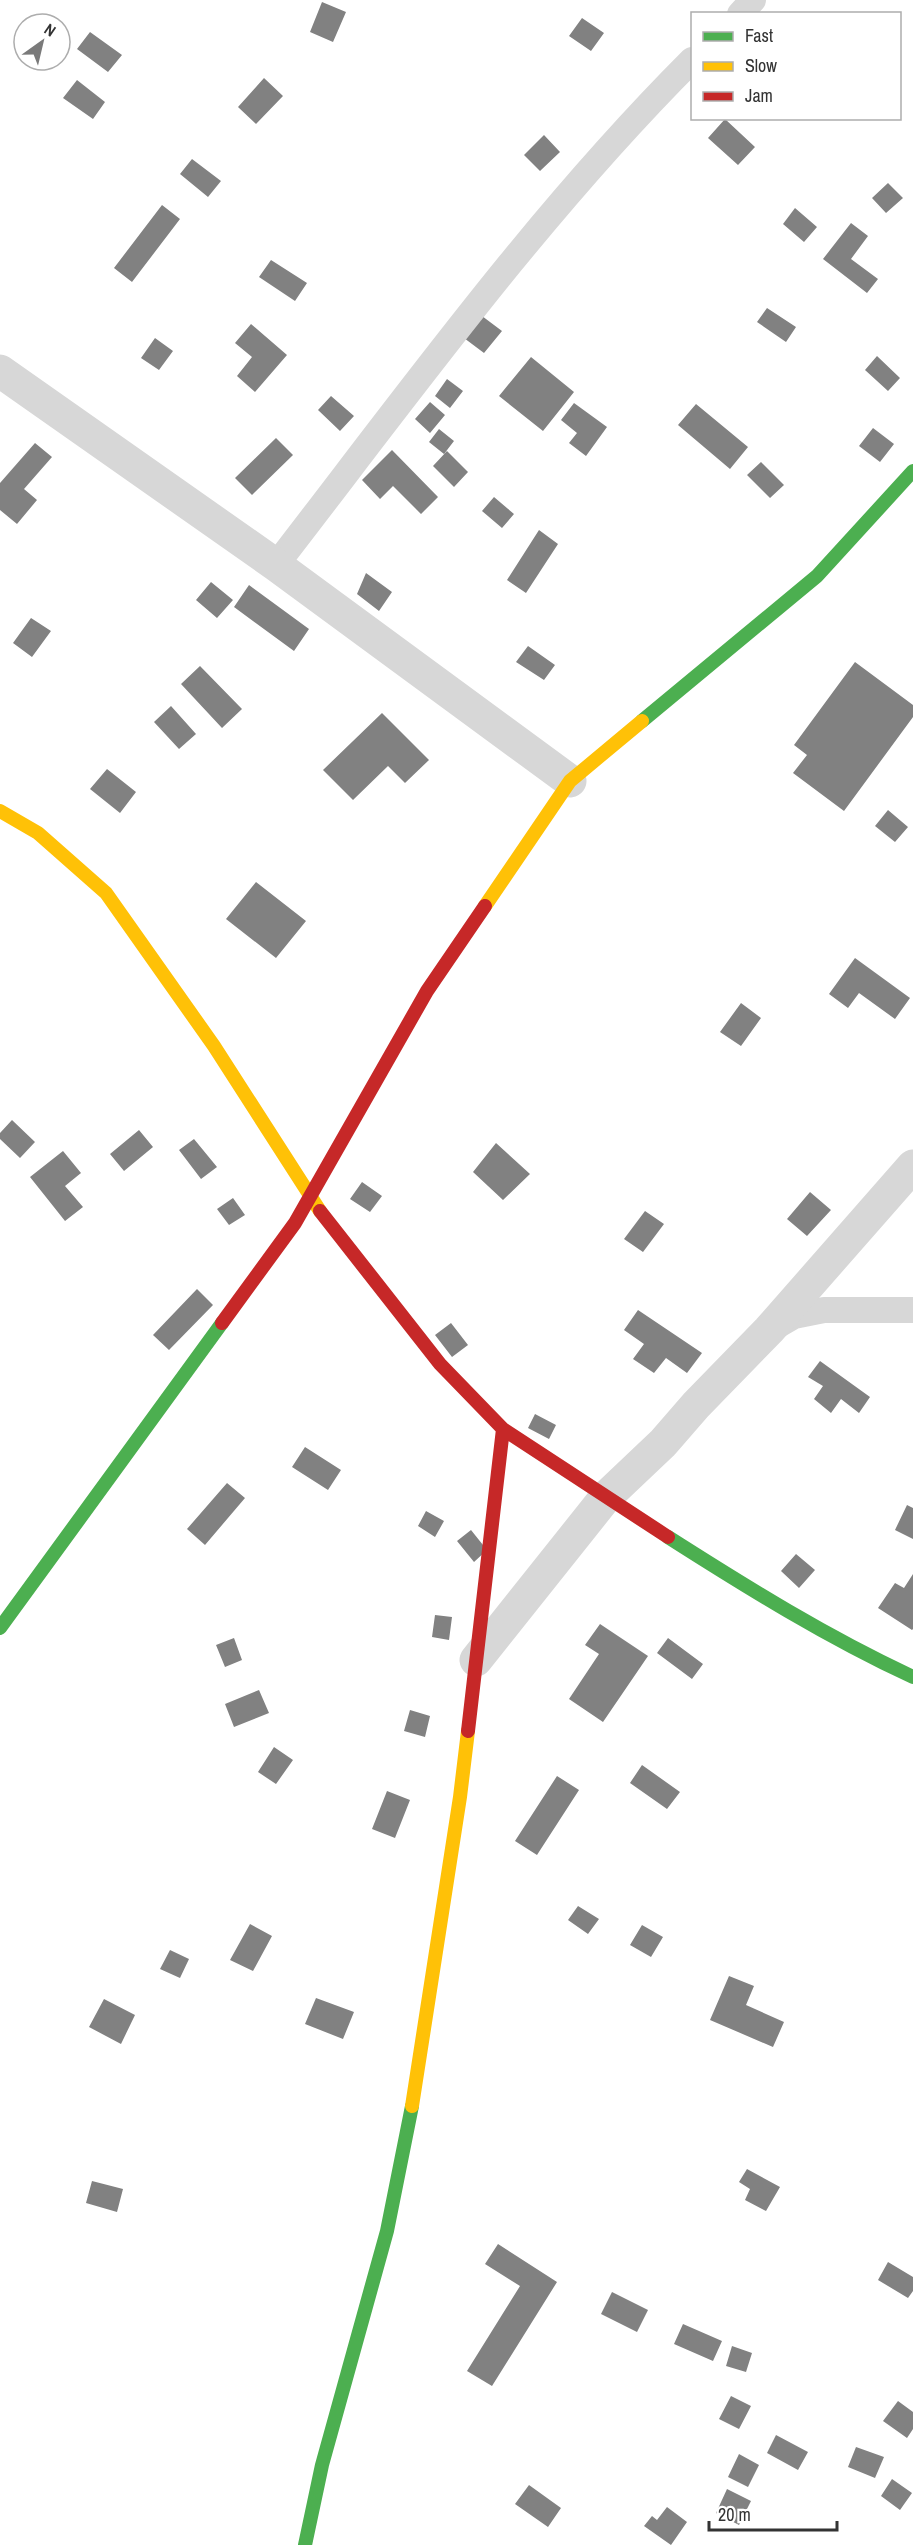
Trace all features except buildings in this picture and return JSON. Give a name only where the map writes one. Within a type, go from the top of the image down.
[{"type":"street","points":[[0,372],[276,565],[570,781]]},
{"type":"street","points":[[0,1628],[295,1223],[427,991],[570,781],[817,576],[913,471]]},
{"type":"street","points":[[0,810],[38,834],[106,893],[140,938],[214,1046],[310,1198],[440,1364],[502,1430],[604,1498],[790,1614],[859,1652],[913,1677]]},
{"type":"street","points":[[476,1660],[604,1498],[663,1443],[696,1405],[770,1330],[913,1166]]},
{"type":"street","points":[[305,2545],[322,2465],[387,2231],[416,2088],[460,1797],[502,1430]]},
{"type":"lane","points":[[742,12],[753,0]]},
{"type":"lane","points":[[276,565],[498,277],[644,109],[691,62]]},
{"type":"lane","points":[[770,1330],[794,1316],[824,1310],[913,1310]]},
{"type":"traffic: fast","points":[[642,721],[817,576],[913,471]]},
{"type":"traffic: fast","points":[[0,1628],[222,1323]]},
{"type":"traffic: fast","points":[[668,1537],[819,1629],[913,1677]]},
{"type":"traffic: fast","points":[[305,2545],[322,2465],[387,2231],[412,2106]]},
{"type":"traffic: slow","points":[[485,906],[570,781],[642,721]]},
{"type":"traffic: slow","points":[[0,811],[38,833],[106,893],[214,1046],[320,1211]]},
{"type":"traffic: slow","points":[[412,2106],[460,1797],[468,1731]]},
{"type":"traffic: jam","points":[[222,1323],[295,1223],[427,991],[485,906]]},
{"type":"traffic: jam","points":[[320,1211],[440,1364],[503,1429],[668,1537]]},
{"type":"traffic: jam","points":[[468,1731],[503,1429]]}]
